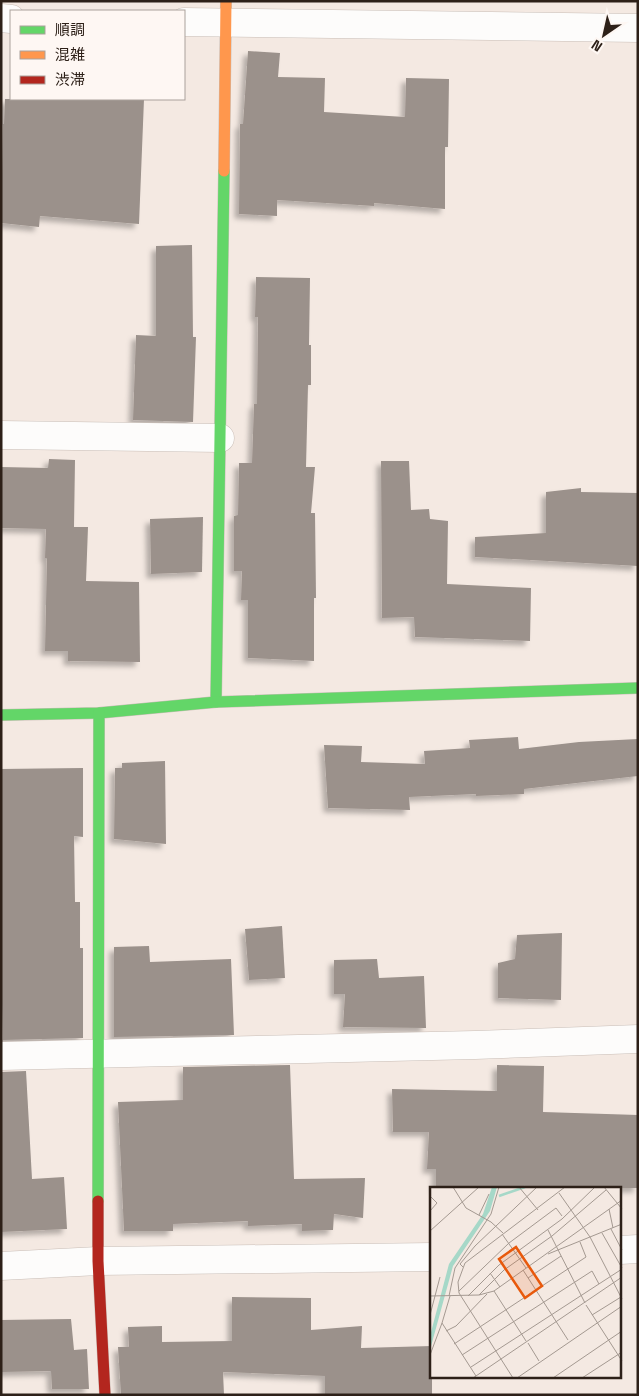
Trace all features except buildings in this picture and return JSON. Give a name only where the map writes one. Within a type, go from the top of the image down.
[{"type":"street","points":[[216,702],[226,12]]},
{"type":"street","points":[[185,22],[226,12],[638,28]]},
{"type":"street","points":[[1,435],[220,438]]},
{"type":"street","points":[[1,715],[99,713],[216,702],[638,688]]},
{"type":"street","points":[[99,713],[98,1261],[105,1395]]},
{"type":"street","points":[[1,1056],[475,1045],[638,1039]]},
{"type":"street","points":[[622,1250],[638,1249]]},
{"type":"street","points":[[1,1266],[98,1261],[430,1257]]},
{"type":"traffic: fast","points":[[216,702],[224,171]]},
{"type":"traffic: fast","points":[[1,715],[99,713],[216,702],[638,688]]},
{"type":"traffic: fast","points":[[98,1201],[99,713]]},
{"type":"traffic: slow","points":[[224,171],[226,1]]},
{"type":"traffic: jam","points":[[98,1201],[98,1261],[105,1395]]}]
